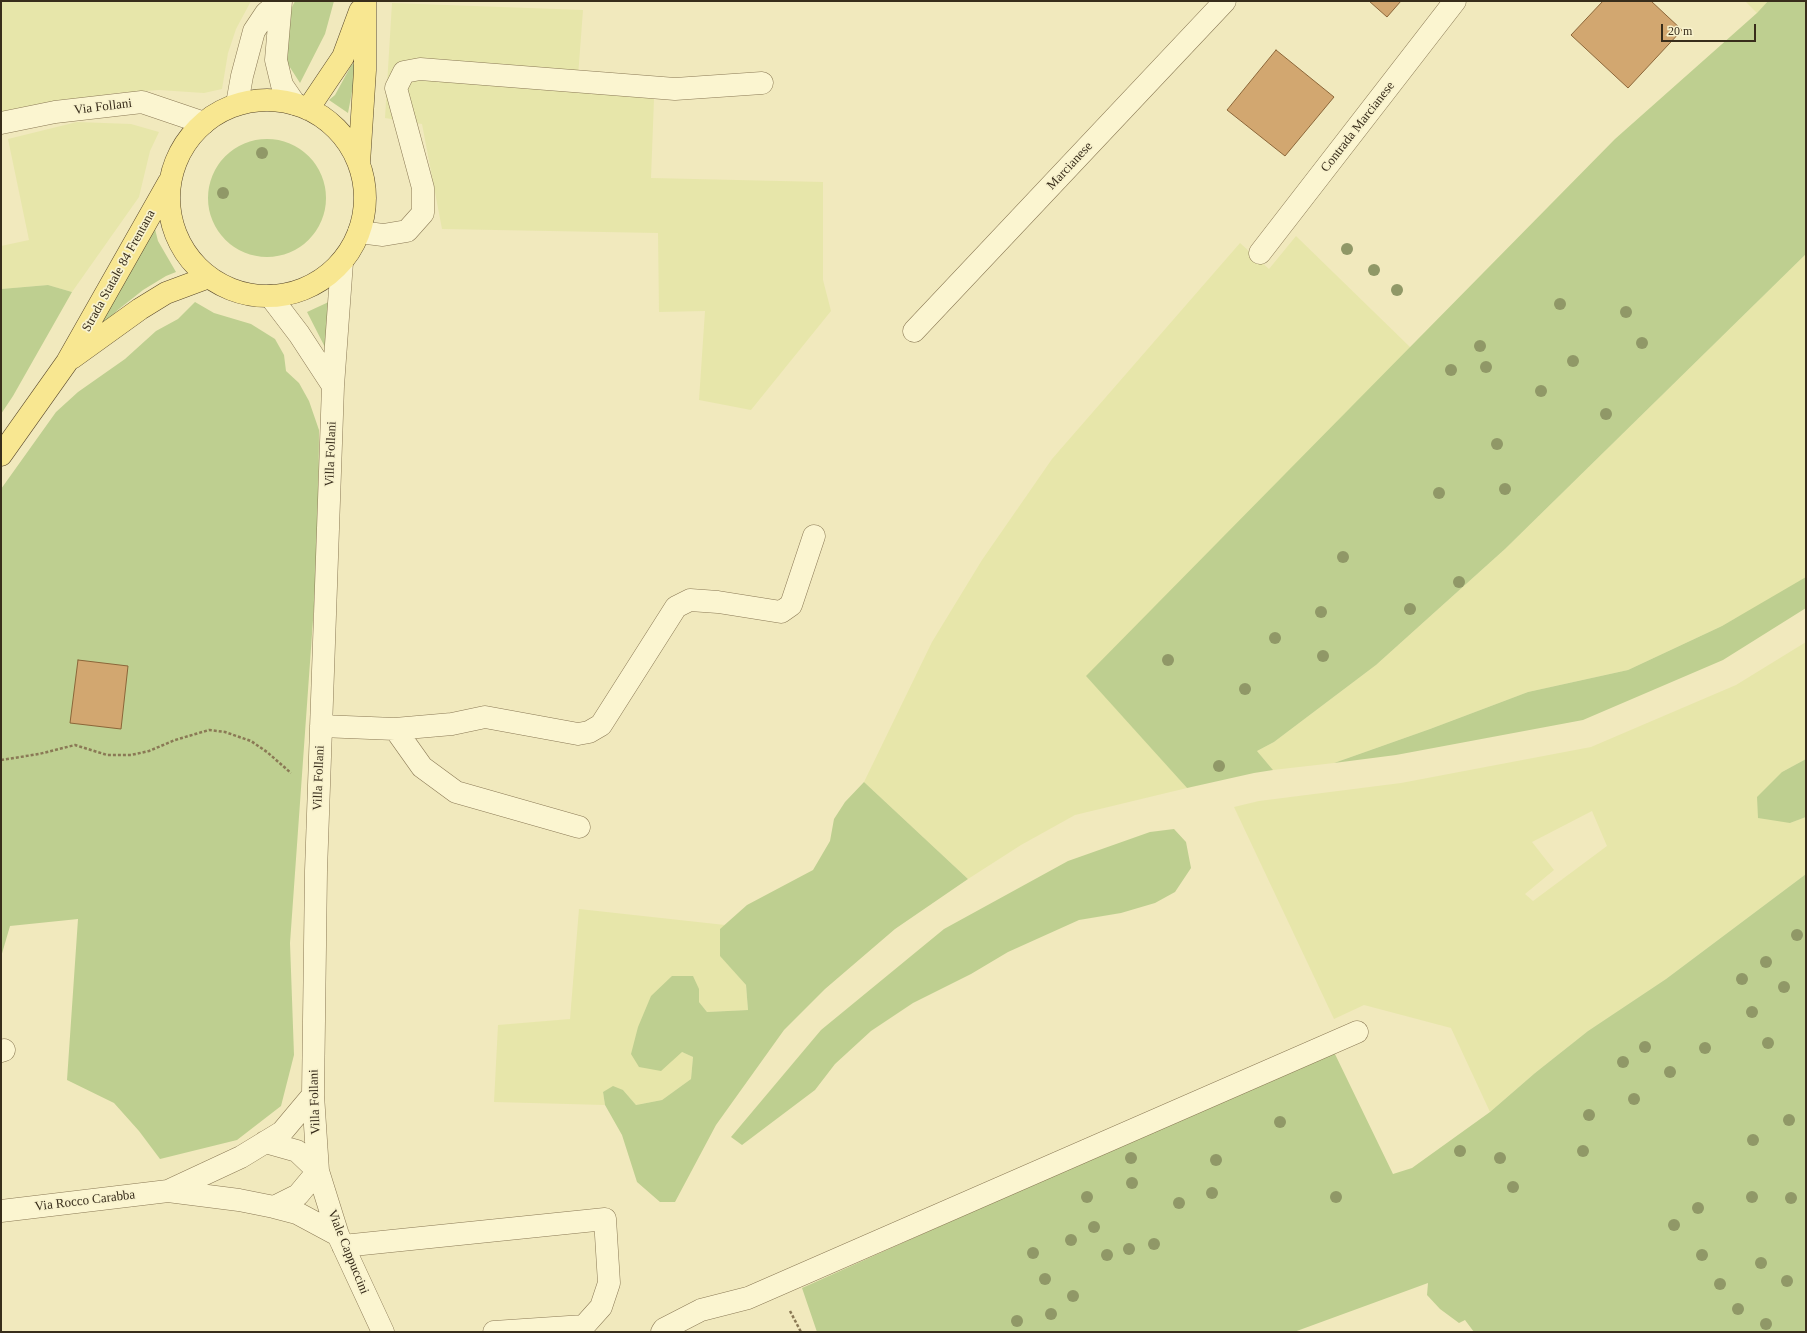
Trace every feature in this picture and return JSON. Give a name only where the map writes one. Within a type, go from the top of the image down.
[{"type":"main road","points":[[301,106],[343,57],[365,1]]},
{"type":"main road","points":[[359,163],[365,70],[365,1]]},
{"type":"main road","points":[[265,100],[301,106],[330,122],[347,140],[359,163],[365,186],[365,209],[359,232],[352,248],[342,262],[321,280],[296,291],[270,296],[238,291],[209,277],[189,258],[176,234],[169,207],[170,179],[182,148],[204,123],[219,112],[237,104],[265,100]]},
{"type":"main road","name":"Strada Statale 84 Frentana","points":[[1,455],[67,362],[170,179]]},
{"type":"main road","name":"Strada Statale 84 Frentana","points":[[67,362],[166,293],[209,277]]},
{"type":"street","points":[[281,1],[276,60],[282,85],[301,106]]},
{"type":"street","points":[[237,104],[242,76],[254,31],[266,13],[281,1]]},
{"type":"street","name":"Marcianese","points":[[914,332],[1225,1]]},
{"type":"street","name":"Contrada Marcianese","points":[[1260,253],[1455,1]]},
{"type":"street","points":[[359,232],[384,235],[407,231],[423,213],[423,188],[396,88],[404,72],[420,69],[675,89],[762,83]]},
{"type":"street","name":"Via Follani","points":[[1,123],[55,112],[142,102],[204,123]]},
{"type":"street","name":"Villa Follani","points":[[318,1171],[313,1095],[316,870],[333,386],[342,262]]},
{"type":"street","points":[[270,296],[299,334],[333,386]]},
{"type":"street","points":[[321,726],[395,729],[452,724],[485,717],[578,734],[589,732],[601,725],[676,607],[690,600],[718,602],[781,612],[791,605],[814,536]]},
{"type":"street","points":[[395,729],[422,767],[456,792],[579,827]]},
{"type":"street","points":[[662,1332],[664,1329],[701,1310],[748,1298],[1357,1032]]},
{"type":"street","name":"Via Rocco Carabba","points":[[168,1191],[241,1157],[282,1132],[313,1095]]},
{"type":"street","points":[[265,1142],[297,1151],[318,1171],[298,1195],[274,1207]]},
{"type":"street","name":"Viale Cappuccini","points":[[318,1171],[341,1240],[383,1332]]},
{"type":"street","name":"Via Rocco Carabba","points":[[1,1211],[168,1191],[239,1200],[297,1213],[341,1240]]},
{"type":"street","points":[[341,1240],[605,1219],[609,1282],[601,1307],[584,1326],[494,1332]]},
{"type":"path","points":[[1,760],[39,754],[75,745],[107,755],[131,755],[149,751],[175,740],[209,730],[224,732],[251,741],[293,774],[319,783]]},
{"type":"shaded area","points":[[1,1],[251,1],[236,29],[228,53],[222,89],[204,93],[159,90],[116,93],[1,113]]},
{"type":"shaded area","points":[[1745,1],[1768,1],[1757,13]]},
{"type":"shaded area","points":[[392,3],[583,10],[577,90],[654,99],[651,178],[823,182],[823,280],[831,311],[751,410],[699,400],[705,311],[659,312],[658,233],[442,229],[422,124],[385,118]]},
{"type":"shaded area","points":[[77,122],[131,124],[159,132],[150,151],[139,197],[72,292],[48,285],[1,289],[1,246],[29,240],[8,139]]},
{"type":"shaded area","points":[[1296,236],[1411,348],[1087,676],[1187,788],[1075,815],[1021,845],[968,879],[864,782],[932,642],[982,560],[1052,459],[1240,243],[1269,269]]},
{"type":"shaded area","points":[[1806,254],[1806,577],[1803,581],[1722,626],[1628,670],[1528,692],[1334,763],[1273,770],[1257,751],[1274,742],[1376,665],[1505,549]]},
{"type":"shaded area","points":[[1806,642],[1806,759],[1782,772],[1790,823],[1806,817],[1806,874],[1666,979],[1588,1031],[1535,1073],[1490,1112],[1451,1028],[1364,1005],[1334,1019],[1234,807],[1259,801],[1401,783],[1591,747],[1736,685]],"holes":[[[1592,811],[1607,846],[1533,901],[1525,894],[1554,870],[1532,842]]]},
{"type":"shaded area","points":[[579,909],[725,925],[720,929],[720,955],[746,985],[748,1010],[707,1012],[699,1002],[699,989],[682,1052],[693,1057],[691,1079],[662,1100],[636,1105],[623,1090],[603,1092],[605,1105],[494,1102],[498,1025],[570,1019]]},
{"type":"green space","points":[[295,1],[334,1],[325,34],[300,83],[284,58],[286,34],[292,7]]},
{"type":"green space","points":[[1768,1],[1806,1],[1806,254],[1505,549],[1376,665],[1274,742],[1257,751],[1273,770],[1187,788],[1086,676],[1615,139],[1757,13]]},
{"type":"green space","points":[[352,64],[356,65],[348,113],[329,100],[335,95]]},
{"type":"green space","points":[[267,139],[290,143],[309,156],[322,175],[326,198],[322,221],[309,240],[290,253],[267,257],[244,253],[225,240],[212,221],[208,198],[212,175],[225,156],[244,143]]},
{"type":"green space","points":[[155,229],[158,241],[176,272],[166,276],[143,290],[119,309],[95,332]]},
{"type":"green space","points":[[48,285],[72,292],[13,396],[1,414],[1,289]]},
{"type":"green space","points":[[333,300],[330,357],[307,312]]},
{"type":"green space","points":[[195,302],[214,313],[251,324],[275,339],[284,355],[286,371],[299,383],[309,401],[319,430],[318,550],[290,943],[294,1055],[281,1106],[237,1140],[160,1159],[139,1131],[114,1103],[67,1080],[78,919],[10,926],[1,957],[1,489],[56,412],[78,392],[125,359],[156,331],[178,319]]},
{"type":"green space","points":[[1806,577],[1806,608],[1723,660],[1583,720],[1396,755],[1334,763],[1528,692],[1628,670],[1722,626]]},
{"type":"green space","points":[[1806,759],[1806,817],[1790,823],[1758,818],[1757,797],[1782,772]]},
{"type":"green space","points":[[864,782],[968,879],[895,929],[825,989],[784,1030],[716,1125],[675,1202],[660,1202],[637,1182],[622,1135],[605,1105],[603,1092],[613,1086],[623,1090],[636,1105],[662,1100],[691,1079],[693,1057],[682,1052],[661,1071],[639,1067],[631,1054],[638,1027],[651,996],[672,976],[693,976],[699,989],[699,1002],[707,1012],[748,1010],[746,985],[720,956],[720,929],[747,905],[813,870],[830,841],[834,819],[845,802]]},
{"type":"green space","points":[[1174,829],[1186,842],[1191,868],[1175,892],[1155,903],[1121,913],[1079,920],[1008,952],[971,974],[913,1003],[871,1031],[835,1064],[815,1090],[742,1145],[731,1137],[821,1030],[944,929],[1068,861],[1150,832]]},
{"type":"green space","points":[[1806,874],[1806,1332],[1474,1332],[1465,1320],[1459,1323],[1440,1309],[1427,1295],[1428,1283],[1294,1332],[817,1332],[802,1288],[1333,1050],[1393,1174],[1412,1168],[1490,1112],[1535,1073],[1588,1031],[1666,979]]},
{"type":"building","points":[[1369,1],[1401,1],[1387,17]]},
{"type":"building","points":[[1603,1],[1651,1],[1682,30],[1628,88],[1571,35]]},
{"type":"building","points":[[1276,50],[1334,97],[1285,156],[1227,110]]},
{"type":"building","points":[[78,660],[128,666],[121,729],[70,723]]}]
